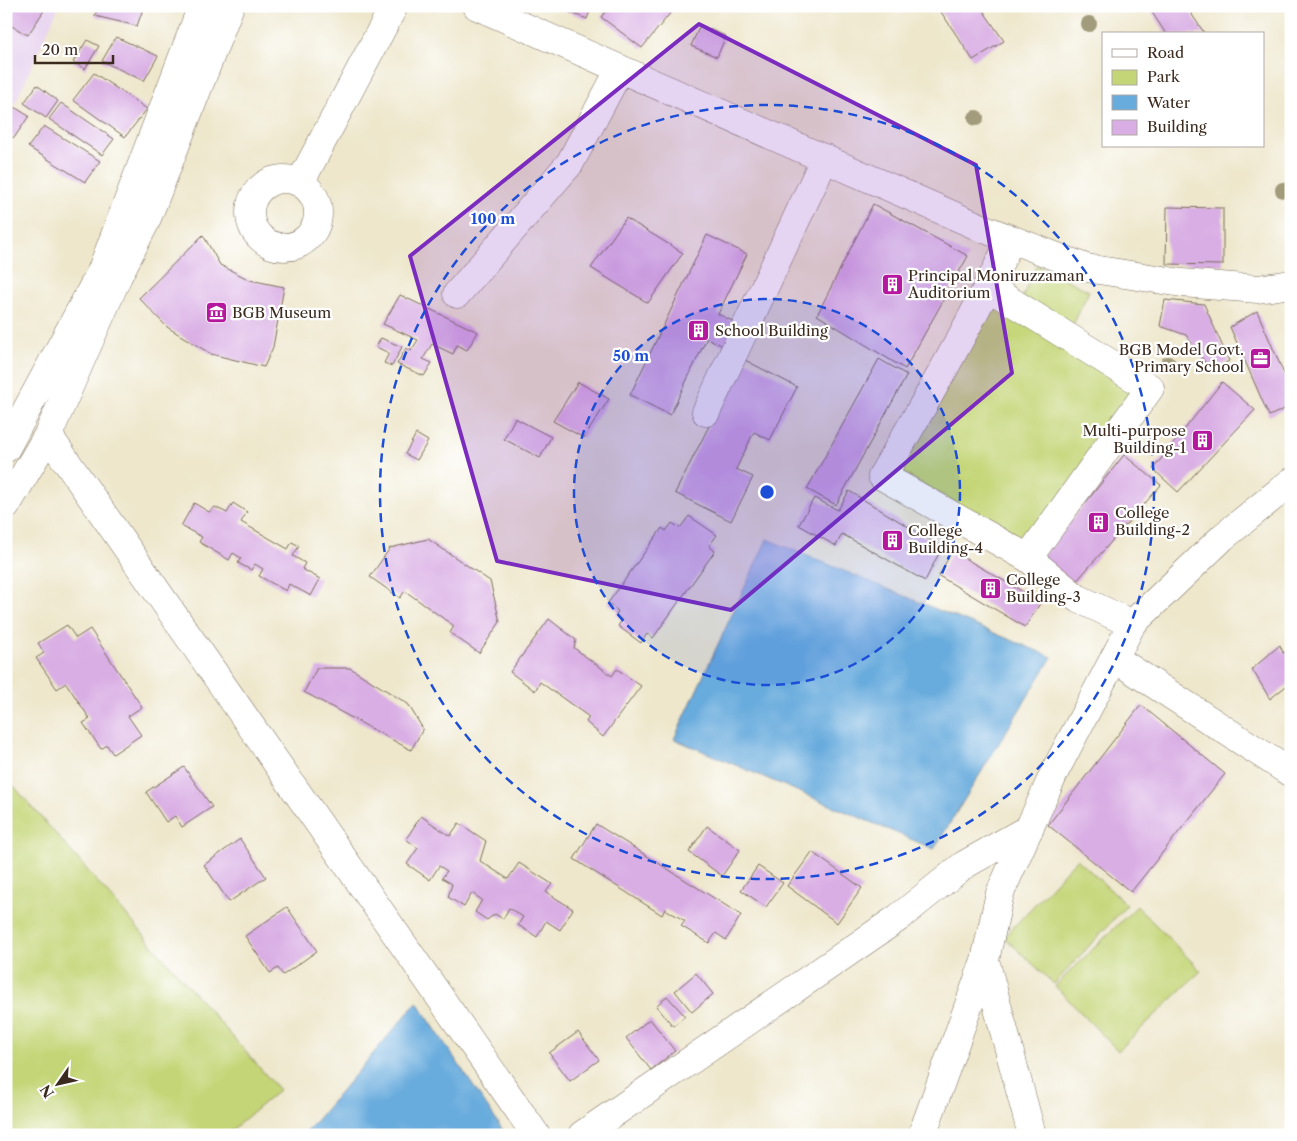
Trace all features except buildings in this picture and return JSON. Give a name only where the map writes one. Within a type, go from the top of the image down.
[{"type":"street","points":[[6,506],[46,436],[118,276],[128,233],[202,6]]},
{"type":"street","points":[[8,444],[101,272],[128,233],[146,221],[230,6]]},
{"type":"street","points":[[300,183],[394,6]]},
{"type":"street","points":[[477,6],[982,228],[1086,268],[1182,283],[1258,289],[1291,284]]},
{"type":"street","points":[[457,294],[570,163],[620,69]]},
{"type":"street","points":[[706,412],[825,158]]},
{"type":"street","points":[[1011,238],[988,287],[934,388],[882,476],[1028,558],[1077,598],[1132,624]]},
{"type":"street","points":[[988,287],[1150,388],[1028,558]]},
{"type":"street","points":[[30,404],[46,436],[536,1135]]},
{"type":"street","points":[[8,444],[46,436]]},
{"type":"street","points":[[922,1135],[985,960],[1000,893],[1056,769],[1132,624],[1223,537],[1291,482]]},
{"type":"street","points":[[1114,658],[1291,772]]},
{"type":"street","points":[[582,1135],[898,918],[964,865],[1030,828]]},
{"type":"street","points":[[985,960],[1032,1135]]},
{"type":"highlighted area","points":[[699,24],[976,165],[1012,373],[731,610],[497,561],[410,256]]},
{"type":"shaded area","points":[[6,6],[59,6],[6,123]]},
{"type":"green space","points":[[1037,265],[1089,291],[1073,325],[1022,298]]},
{"type":"green space","points":[[993,297],[1138,391],[1030,545],[896,469]]},
{"type":"green space","points":[[6,777],[279,1090],[226,1135],[6,1135]]},
{"type":"green space","points":[[1077,859],[1127,905],[1054,984],[1004,937]]},
{"type":"green space","points":[[1137,906],[1201,971],[1118,1051],[1055,986]]},
{"type":"water","points":[[767,539],[1052,657],[934,849],[674,739]]},
{"type":"water","points":[[417,1002],[506,1135],[304,1135]]},
{"type":"place","name":"Principal Moniruzzaman Auditorium","points":[[892,285]]},
{"type":"place","name":"BGB Museum","points":[[216,313]]},
{"type":"place","name":"School Building","points":[[699,331]]},
{"type":"place","name":"BGB Model Govt. Primary School","points":[[1260,359]]},
{"type":"place","name":"Multi-purpose Building-1","points":[[1202,440]]},
{"type":"place","name":"College Building-2","points":[[1099,522]]},
{"type":"place","name":"College Building-4","points":[[892,540]]},
{"type":"place","name":"College Building-3","points":[[990,589]]}]
